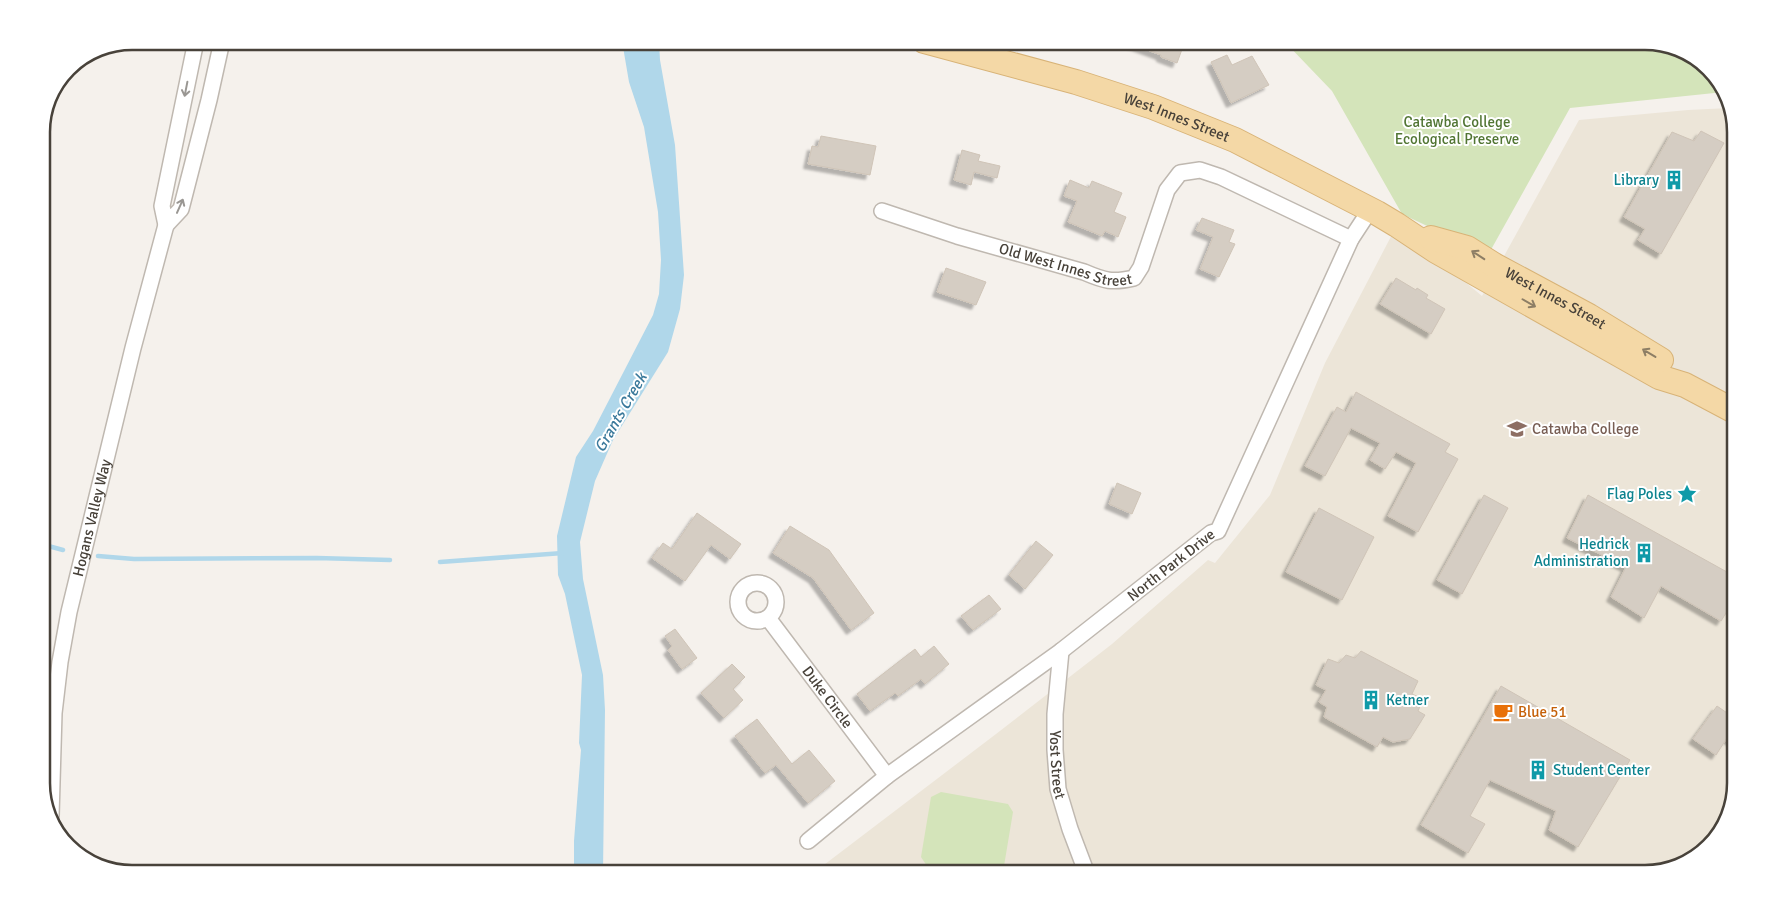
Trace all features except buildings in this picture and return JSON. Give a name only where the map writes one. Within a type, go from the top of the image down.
[{"type":"main road","name":"West Innes Street","points":[[957,50],[1076,82],[1153,107],[1236,140],[1412,234],[1467,248],[1667,363],[1685,385],[1727,407]]},
{"type":"street","name":"Hogans Valley Way","points":[[166,225],[162,206],[194,50]]},
{"type":"street","name":"Hogans Valley Way","points":[[52,797],[54,713],[60,662],[69,612],[132,348],[166,225],[180,209],[209,100],[220,50]]},
{"type":"street","name":"Old West Innes Street","points":[[882,211],[957,236],[1075,269],[1102,280],[1117,282],[1134,278],[1141,267],[1168,190],[1180,173],[1200,170],[1351,239]]},
{"type":"street","name":"North Park Drive","points":[[808,841],[887,776],[1061,651],[1211,534],[1218,531],[1351,239],[1370,210]]},
{"type":"street","name":"Duke Circle","points":[[768,618],[887,776]]},
{"type":"street","name":"Yost Street","points":[[1061,651],[1055,750],[1058,789],[1084,865]]},
{"type":"shaded area","name":"Catawba College","points":[[1724,108],[1727,126],[1727,784],[1724,805],[1719,820],[1699,845],[1682,857],[1667,862],[1645,865],[824,865],[1112,644],[1208,560],[1215,563],[1270,495],[1325,363],[1397,225],[1482,296],[1579,120]]},
{"type":"green space","name":"Catawba College Ecological Preserve","points":[[1293,50],[1656,51],[1682,58],[1691,64],[1707,78],[1717,93],[1570,108],[1488,255],[1402,214],[1332,91]]},
{"type":"green space","points":[[941,792],[1008,804],[1013,812],[1004,865],[926,865],[921,857],[931,797]]},
{"type":"water","name":"Grants Creek","points":[[624,50],[659,50],[675,145],[684,275],[680,309],[668,352],[613,440],[595,481],[580,542],[583,579],[603,675],[605,710],[603,865],[574,865],[581,750],[579,743],[582,675],[565,594],[558,575],[557,536],[576,457],[593,431],[653,315],[659,294],[661,260],[658,212],[644,127],[629,82]]},
{"type":"waterway","points":[[50,546],[63,550]]},
{"type":"waterway","points":[[440,562],[563,553]]},
{"type":"waterway","points":[[98,556],[134,559],[317,558],[390,560]]},
{"type":"place","name":"Library","points":[[1674,180]]},
{"type":"place","name":"Catawba College","points":[[1517,429]]},
{"type":"place","name":"Flag Poles","points":[[1687,494]]},
{"type":"place","name":"Hedrick Administration","points":[[1644,553]]},
{"type":"place","name":"Ketner","points":[[1371,700]]},
{"type":"place","name":"Blue 51","points":[[1503,712]]},
{"type":"place","name":"Student Center","points":[[1538,770]]}]
